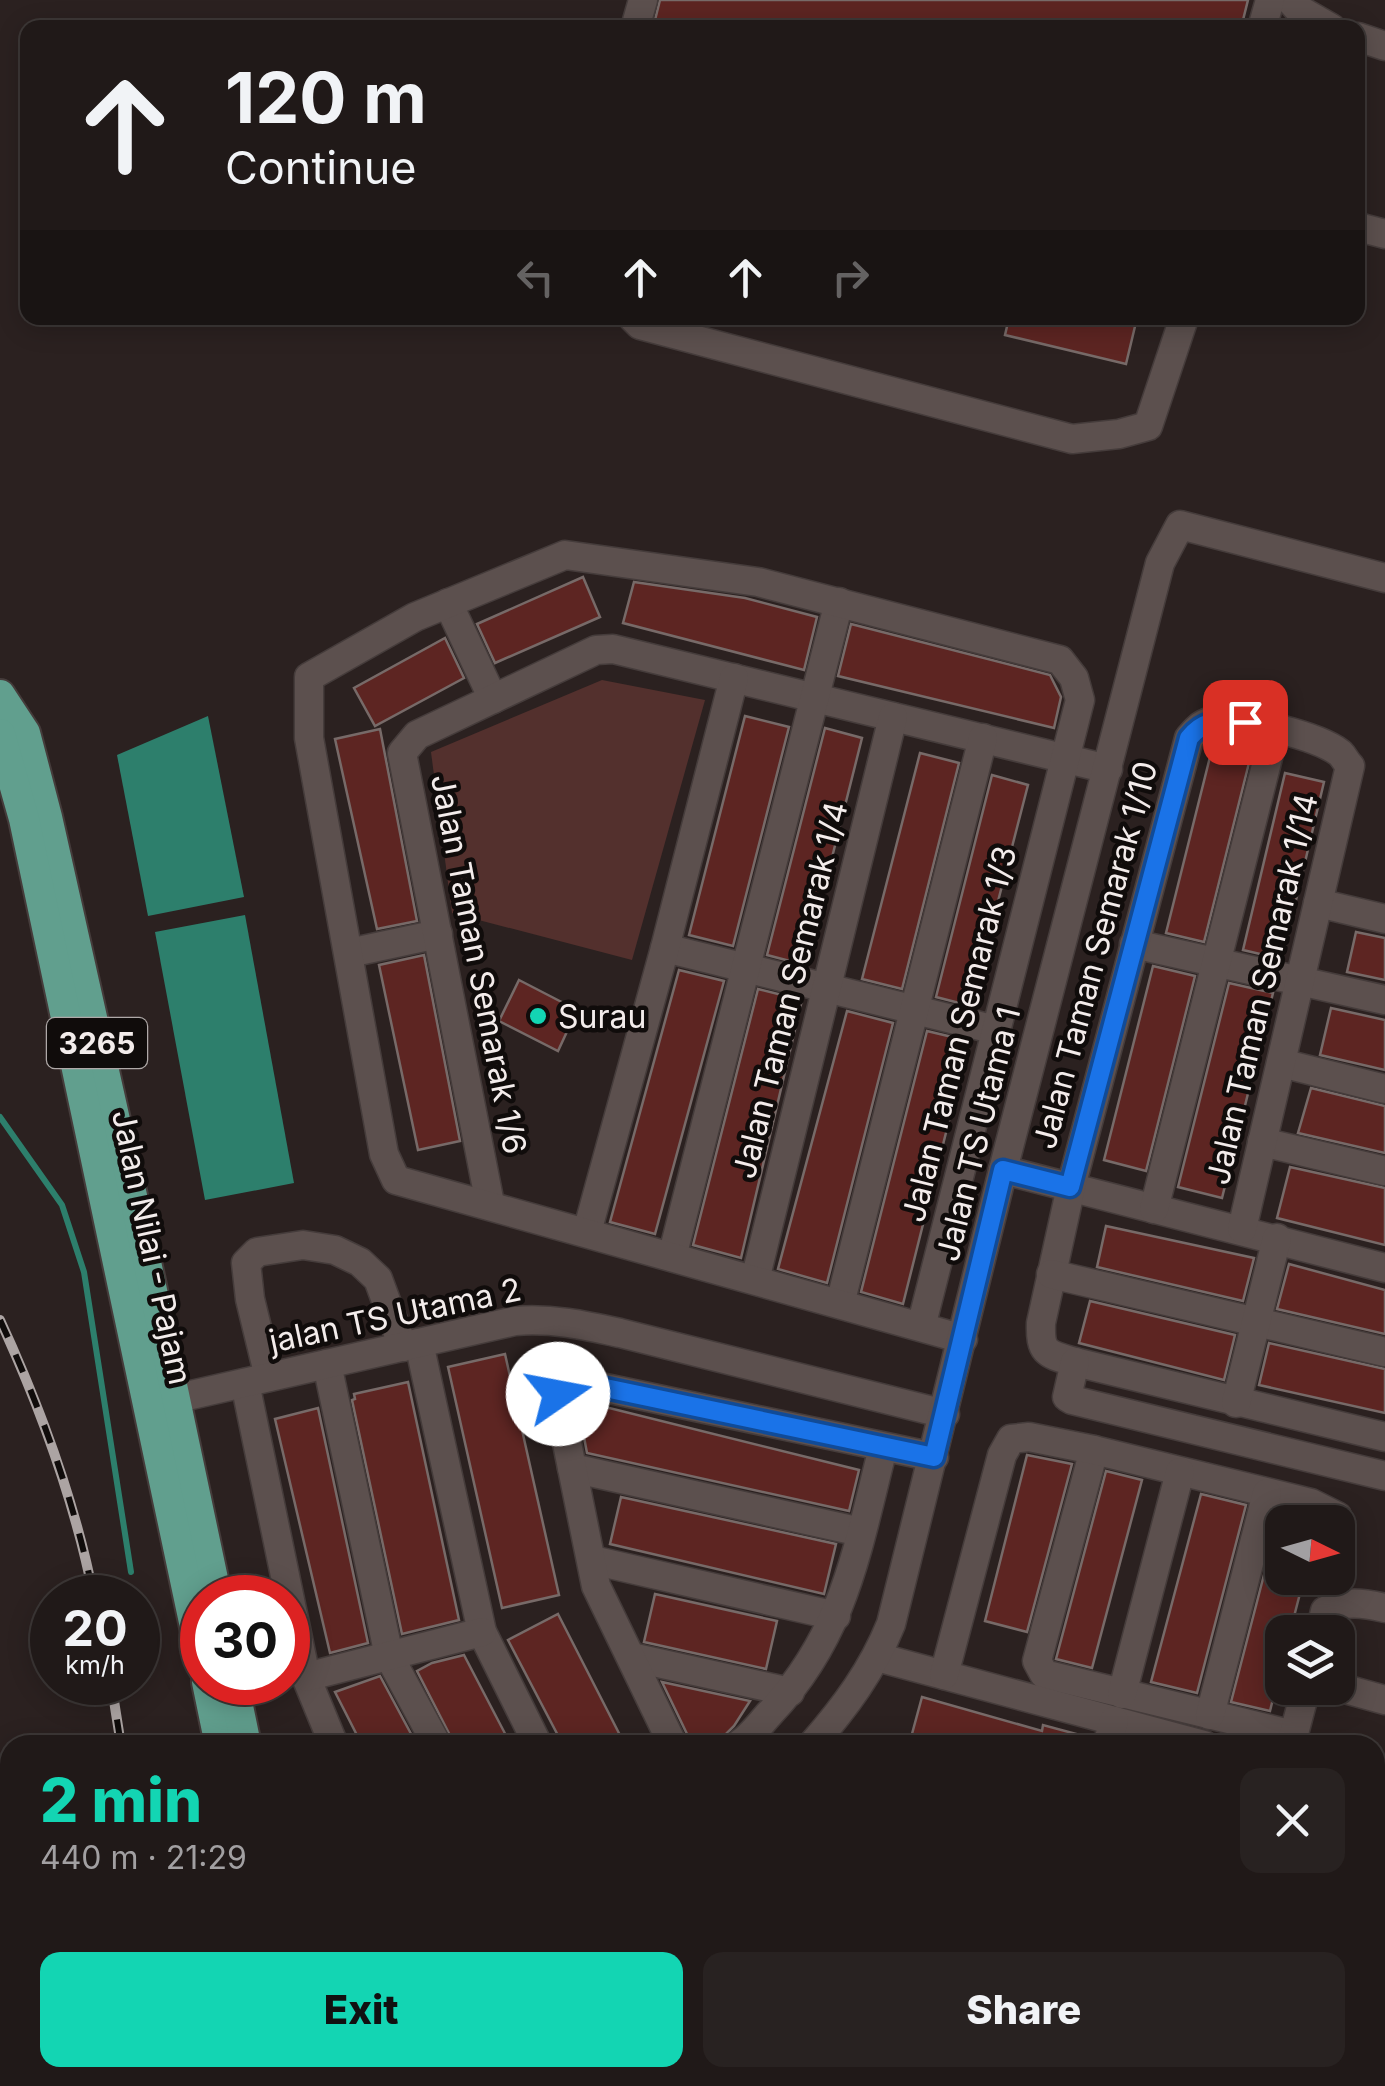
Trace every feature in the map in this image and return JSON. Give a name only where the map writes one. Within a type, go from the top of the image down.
[{"type":"main road","name":"Jalan Nilai - Pajam","points":[[0,696],[25,733],[47,817],[163,1401],[189,1575]]},
{"type":"main road","name":"Jalan Nilai - Pajam","points":[[0,734],[24,819],[163,1401],[210,1575]]},
{"type":"main road","points":[[212,1705],[218,1735]]},
{"type":"main road","points":[[238,1705],[244,1735]]},
{"type":"street","points":[[1290,0],[1317,20]]},
{"type":"street","points":[[639,325],[1072,439],[1148,426],[1182,325]]},
{"type":"street","name":"Jalan TS Utama 1","points":[[820,1735],[850,1700],[877,1657],[891,1624],[1003,1170],[1160,563],[1180,525],[1385,578]]},
{"type":"street","name":"Jalan Taman Semarak 1/3","points":[[349,954],[309,738],[309,677],[415,617],[448,603],[565,556],[758,582],[1060,660],[1074,678],[1080,700],[921,1327]]},
{"type":"street","points":[[672,1256],[838,602]]},
{"type":"street","points":[[448,603],[493,699]]},
{"type":"street","name":"Jalan Taman Semarak 1/6","points":[[962,1339],[490,1204],[402,753],[417,735],[596,650],[613,649],[1108,769]]},
{"type":"street","points":[[587,1232],[734,678]]},
{"type":"street","name":"Jalan Taman Semarak 1/4","points":[[755,1280],[893,717]]},
{"type":"street","name":"Jalan Taman Semarak 1/10","points":[[1075,1362],[1050,1355],[1040,1344],[1041,1323],[1070,1187],[1189,738],[1200,725],[1214,720],[1245,722],[1275,730]]},
{"type":"street","points":[[1154,1209],[1275,730]]},
{"type":"street","name":"Jalan Taman Semarak 1/14","points":[[1242,1229],[1350,766],[1340,753],[1275,730]]},
{"type":"street","points":[[840,1304],[983,738]]},
{"type":"street","points":[[1318,904],[1385,919]]},
{"type":"street","points":[[438,934],[349,954],[384,1154],[396,1180],[490,1204]]},
{"type":"street","points":[[1134,944],[1385,1000]]},
{"type":"street","points":[[665,948],[996,1030]]},
{"type":"street","points":[[1281,1062],[1385,1089]]},
{"type":"street","points":[[1262,1142],[1385,1171]]},
{"type":"street","points":[[1003,1170],[1385,1268]]},
{"type":"street","points":[[1236,1403],[1277,1238]]},
{"type":"street","points":[[289,1575],[257,1380],[246,1264],[257,1252],[303,1245],[335,1250],[360,1262],[378,1279],[411,1345],[482,1632],[533,1735]]},
{"type":"street","points":[[1052,1274],[1385,1352]]},
{"type":"street","name":"jalan TS Utama 2","points":[[163,1401],[514,1321],[570,1322],[945,1414]]},
{"type":"street","points":[[1385,1438],[1075,1362],[1066,1391],[1072,1400],[1385,1476]]},
{"type":"street","points":[[327,1364],[390,1656],[432,1735]]},
{"type":"street","points":[[668,1735],[596,1586],[559,1383],[572,1381],[934,1457]]},
{"type":"street","points":[[944,1675],[1002,1455],[1010,1438],[1029,1437],[1094,1450],[1314,1505]]},
{"type":"street","points":[[748,1735],[790,1692],[818,1652],[836,1616],[883,1448]]},
{"type":"street","points":[[1094,1450],[1037,1661],[1044,1674],[1276,1735]]},
{"type":"street","points":[[572,1468],[861,1532]]},
{"type":"street","points":[[1122,1694],[1180,1472]]},
{"type":"street","points":[[1210,1715],[1267,1493]]},
{"type":"street","points":[[592,1560],[836,1616]]},
{"type":"street","points":[[1329,1615],[1338,1604],[1356,1602],[1385,1608]]},
{"type":"street","points":[[310,1676],[482,1632]]},
{"type":"street","points":[[631,1657],[790,1692]]},
{"type":"street","points":[[877,1657],[944,1675],[1110,1733]]},
{"type":"street","points":[[310,1687],[330,1735]]},
{"type":"street","points":[[1355,1692],[1385,1700]]},
{"type":"street","points":[[1293,1735],[1301,1705]]},
{"type":"shaded area","points":[[602,680],[705,700],[632,960],[452,913],[431,752]]},
{"type":"shaded area","points":[[208,716],[244,897],[148,916],[117,755]]},
{"type":"shaded area","points":[[245,915],[294,1183],[205,1200],[155,932]]},
{"type":"building","points":[[660,0],[1248,0],[1243,20],[655,20]]},
{"type":"building","points":[[1007,325],[1135,325],[1126,364],[1005,335]]},
{"type":"building","points":[[583,577],[600,617],[495,663],[477,624]]},
{"type":"building","points":[[634,582],[745,598],[817,617],[804,670],[623,623]]},
{"type":"building","points":[[851,624],[1050,675],[1061,697],[1054,728],[838,676]]},
{"type":"building","points":[[445,638],[464,678],[375,726],[354,688]]},
{"type":"building","points":[[745,716],[789,727],[733,946],[689,935]]},
{"type":"building","points":[[825,728],[862,738],[805,965],[767,955]]},
{"type":"building","points":[[380,729],[417,921],[377,929],[335,739]]},
{"type":"building","points":[[1213,745],[1251,755],[1204,942],[1166,933]]},
{"type":"building","points":[[920,753],[959,763],[902,989],[862,979]]},
{"type":"building","points":[[1285,773],[1324,782],[1282,959],[1243,950]]},
{"type":"building","points":[[992,775],[1028,785],[971,1006],[936,997]]},
{"type":"building","points":[[1356,932],[1385,938],[1385,980],[1347,972]]},
{"type":"building","points":[[424,955],[460,1141],[418,1150],[379,965]]},
{"type":"building","points":[[1153,966],[1195,976],[1146,1171],[1104,1160]]},
{"type":"building","points":[[679,970],[724,981],[655,1234],[610,1222]]},
{"type":"building","name":"Surau","points":[[519,980],[577,1010],[558,1051],[499,1021]]},
{"type":"building","points":[[1229,983],[1273,993],[1222,1198],[1178,1187]]},
{"type":"building","points":[[758,989],[802,1000],[741,1258],[693,1245]]},
{"type":"building","points":[[1331,1008],[1385,1020],[1385,1070],[1320,1055]]},
{"type":"building","points":[[847,1011],[893,1023],[827,1283],[778,1269]]},
{"type":"building","points":[[927,1031],[969,1041],[903,1304],[861,1292]]},
{"type":"building","points":[[1311,1088],[1385,1106],[1385,1153],[1298,1133]]},
{"type":"building","points":[[1290,1167],[1385,1188],[1385,1245],[1277,1218]]},
{"type":"building","points":[[1106,1226],[1254,1258],[1243,1301],[1097,1267]]},
{"type":"building","points":[[1289,1264],[1385,1290],[1385,1334],[1277,1309]]},
{"type":"building","points":[[1090,1301],[1235,1335],[1224,1380],[1079,1343]]},
{"type":"building","points":[[1269,1343],[1385,1369],[1385,1413],[1259,1385]]},
{"type":"building","points":[[505,1354],[559,1595],[502,1608],[448,1367]]},
{"type":"building","points":[[408,1382],[459,1620],[402,1634],[352,1400],[354,1394]]},
{"type":"building","points":[[577,1400],[859,1470],[849,1511],[587,1453]]},
{"type":"building","points":[[318,1408],[368,1643],[330,1653],[275,1419]]},
{"type":"building","points":[[1027,1455],[1072,1464],[1027,1632],[985,1621]]},
{"type":"building","points":[[1106,1471],[1142,1480],[1092,1668],[1056,1659]]},
{"type":"building","points":[[1201,1494],[1246,1505],[1197,1693],[1151,1682]]},
{"type":"building","points":[[621,1497],[836,1544],[824,1594],[610,1544]]},
{"type":"building","points":[[1265,1571],[1265,1595],[1300,1595],[1294,1615],[1265,1615],[1265,1705],[1271,1705],[1270,1711],[1231,1702]]},
{"type":"building","points":[[655,1594],[777,1621],[766,1669],[644,1642]]},
{"type":"building","points":[[558,1614],[620,1735],[558,1735],[508,1640]]},
{"type":"building","points":[[464,1655],[506,1735],[450,1735],[417,1671]]},
{"type":"building","points":[[380,1676],[412,1735],[357,1735],[335,1692]]},
{"type":"building","points":[[662,1682],[750,1701],[725,1735],[688,1735]]},
{"type":"building","points":[[922,1697],[1042,1731],[1043,1725],[1080,1735],[912,1735]]},
{"type":"waterway","points":[[0,1117],[62,1205],[84,1272],[131,1572]]},
{"type":"railway","points":[[0,1320],[55,1456],[89,1575]]},
{"type":"railway","points":[[115,1705],[119,1735]]},
{"type":"place","name":"Surau","points":[[538,1016]]},
{"type":"route","points":[[558,1394],[559,1383],[572,1381],[934,1457],[1003,1170],[1070,1187],[1189,738],[1200,725],[1214,720],[1245,722]]}]
